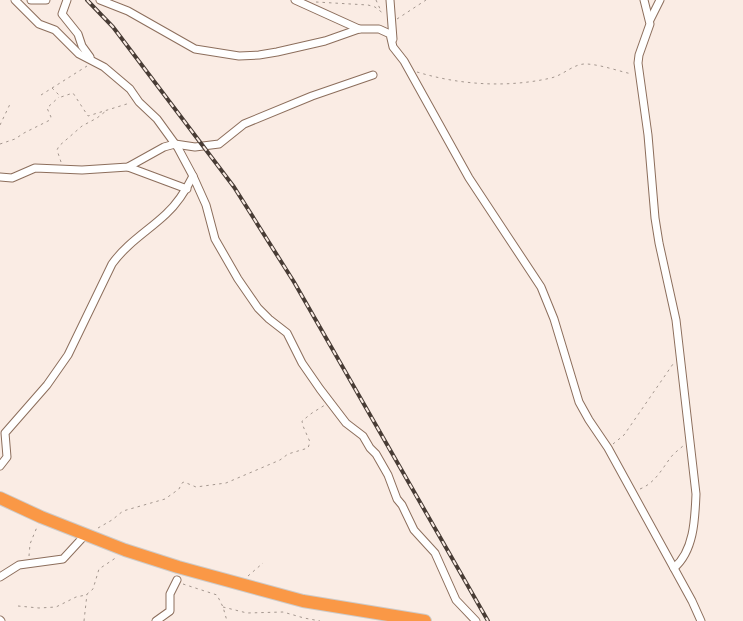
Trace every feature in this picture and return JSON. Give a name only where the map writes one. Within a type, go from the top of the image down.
[{"type":"highway","points":[[0,498],[126,550],[178,567],[303,601],[424,621]]},
{"type":"street","points":[[15,0],[39,24],[55,30],[79,54],[104,67],[126,86],[138,101],[153,114],[193,176],[206,205],[215,239],[238,280],[258,308],[287,333],[304,365],[329,402],[348,426],[363,436],[376,454],[414,530],[435,553],[456,600],[476,621]]},
{"type":"street","points":[[31,0],[46,0]]},
{"type":"street","points":[[67,0],[62,14],[78,34],[86,52],[94,61]]},
{"type":"street","points":[[100,0],[128,11],[196,49],[239,56],[259,56],[278,52],[325,41],[359,29],[384,30],[390,34],[393,47],[408,69],[469,178],[541,287],[554,319],[580,402],[589,420],[608,448],[701,621]]},
{"type":"street","points":[[295,0],[359,29]]},
{"type":"street","points":[[390,0],[389,20],[393,47]]},
{"type":"street","points":[[644,0],[650,20]]},
{"type":"street","points":[[660,0],[650,20],[639,55],[640,76],[655,218],[681,352],[696,494],[696,522],[682,562],[674,568]]},
{"type":"street","points":[[0,177],[12,178],[32,168],[90,170],[128,167],[164,147],[174,144],[195,147],[219,144],[244,124],[312,96],[372,76]]},
{"type":"street","points":[[128,167],[187,189]]},
{"type":"street","points":[[0,466],[7,457],[6,433],[47,385],[68,355],[112,264],[120,253],[166,215],[187,189],[193,176]]},
{"type":"street","points":[[0,577],[20,565],[63,559],[86,534]]},
{"type":"street","points":[[156,621],[170,611],[170,594],[176,580]]},
{"type":"path","points":[[376,0],[381,11]]},
{"type":"path","points":[[317,2],[362,4],[375,7],[389,20],[426,0]]},
{"type":"path","points":[[41,95],[94,61]]},
{"type":"path","points":[[408,69],[439,79],[476,84],[550,78],[558,76],[576,66],[587,64],[640,76]]},
{"type":"path","points":[[52,88],[60,96]]},
{"type":"path","points":[[0,144],[15,139],[50,120],[52,118],[47,108],[60,96],[62,97],[71,92],[88,116],[138,101]]},
{"type":"path","points":[[0,125],[11,102]]},
{"type":"path","points":[[63,169],[57,150],[59,146],[82,126],[97,118],[106,110]]},
{"type":"path","points":[[608,448],[624,435],[681,352]]},
{"type":"path","points":[[86,534],[112,520],[123,511],[165,499],[184,482],[196,487],[226,483],[280,460],[288,454],[308,448],[310,442],[302,421],[329,402]]},
{"type":"path","points":[[632,493],[645,487],[658,475],[672,455],[688,441],[690,435]]},
{"type":"path","points":[[29,564],[30,544],[40,516]]},
{"type":"path","points":[[18,606],[56,607],[88,594],[93,589],[99,570],[126,550]]},
{"type":"path","points":[[237,584],[263,563]]},
{"type":"path","points":[[176,580],[179,584],[217,595],[227,621]]},
{"type":"path","points":[[84,621],[88,594]]},
{"type":"path","points":[[223,607],[247,613],[283,612],[320,621]]},
{"type":"railway","points":[[87,0],[113,27],[234,187],[294,282],[488,621]]}]
